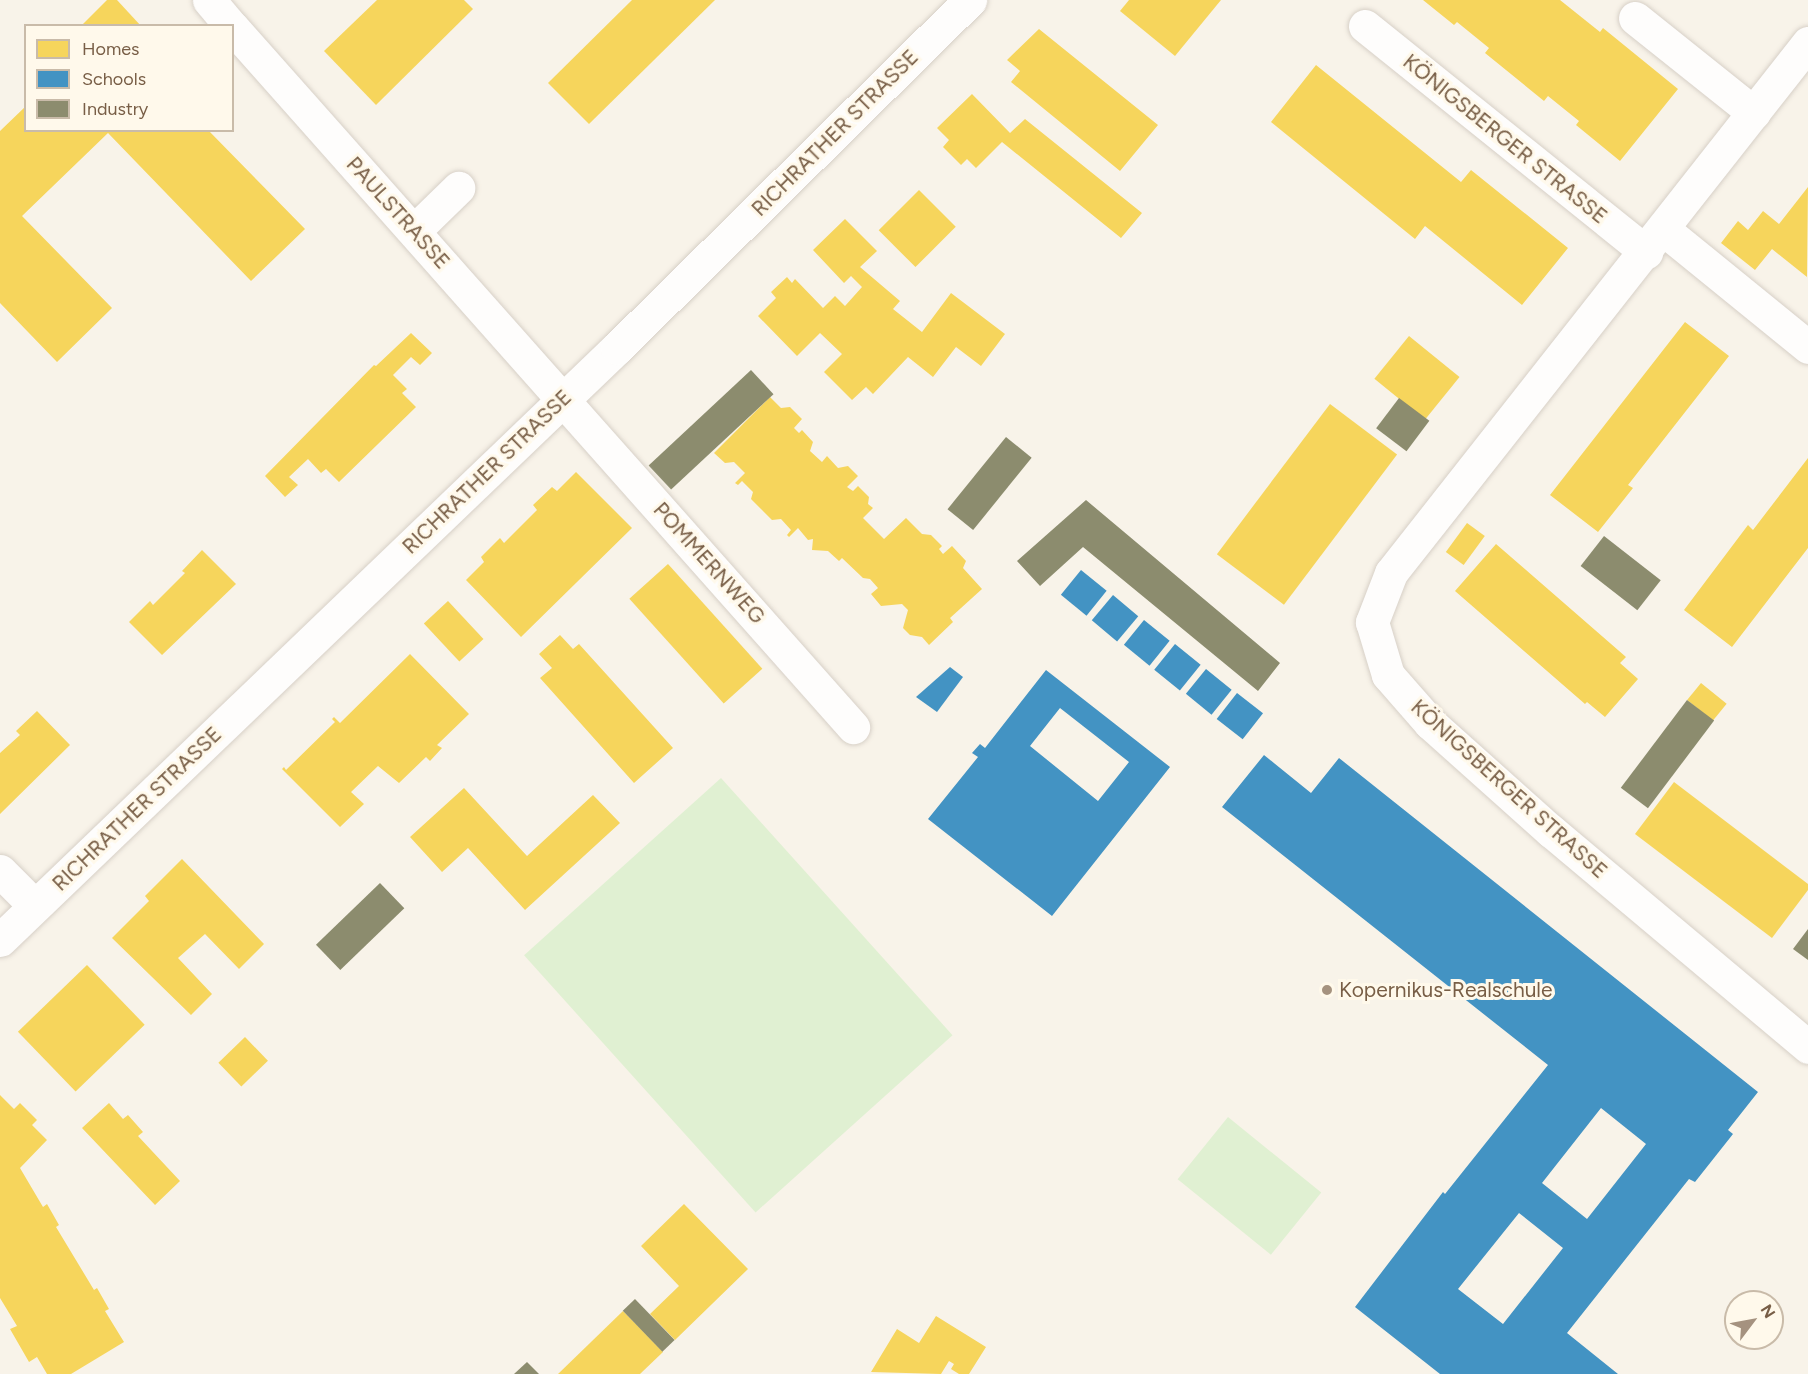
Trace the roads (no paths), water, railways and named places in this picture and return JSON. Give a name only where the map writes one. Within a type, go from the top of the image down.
[{"type":"street","name":"PAULSTRASSE","points":[[209,0],[230,24]]},
{"type":"street","name":"RICHRATHER STRASSE","points":[[0,940],[564,399],[970,0]]},
{"type":"street","points":[[1635,18],[1754,112]]},
{"type":"street","name":"KÖNIGSBERGER STRASSE","points":[[1365,26],[1654,241]]},
{"type":"street","name":"PAULSTRASSE","points":[[234,28],[564,399]]},
{"type":"street","name":"KÖNIGSBERGER STRASSE","points":[[1808,43],[1391,573],[1372,622],[1388,675],[1430,723],[1551,831],[1808,1047]]},
{"type":"street","points":[[414,231],[458,188]]},
{"type":"street","points":[[1654,241],[1808,347]]},
{"type":"street","name":"POMMERNWEG","points":[[564,399],[853,727]]},
{"type":"street","points":[[0,871],[35,906]]},
{"type":"place","name":"Kopernikus-Realschule","points":[[1327,990]]}]
